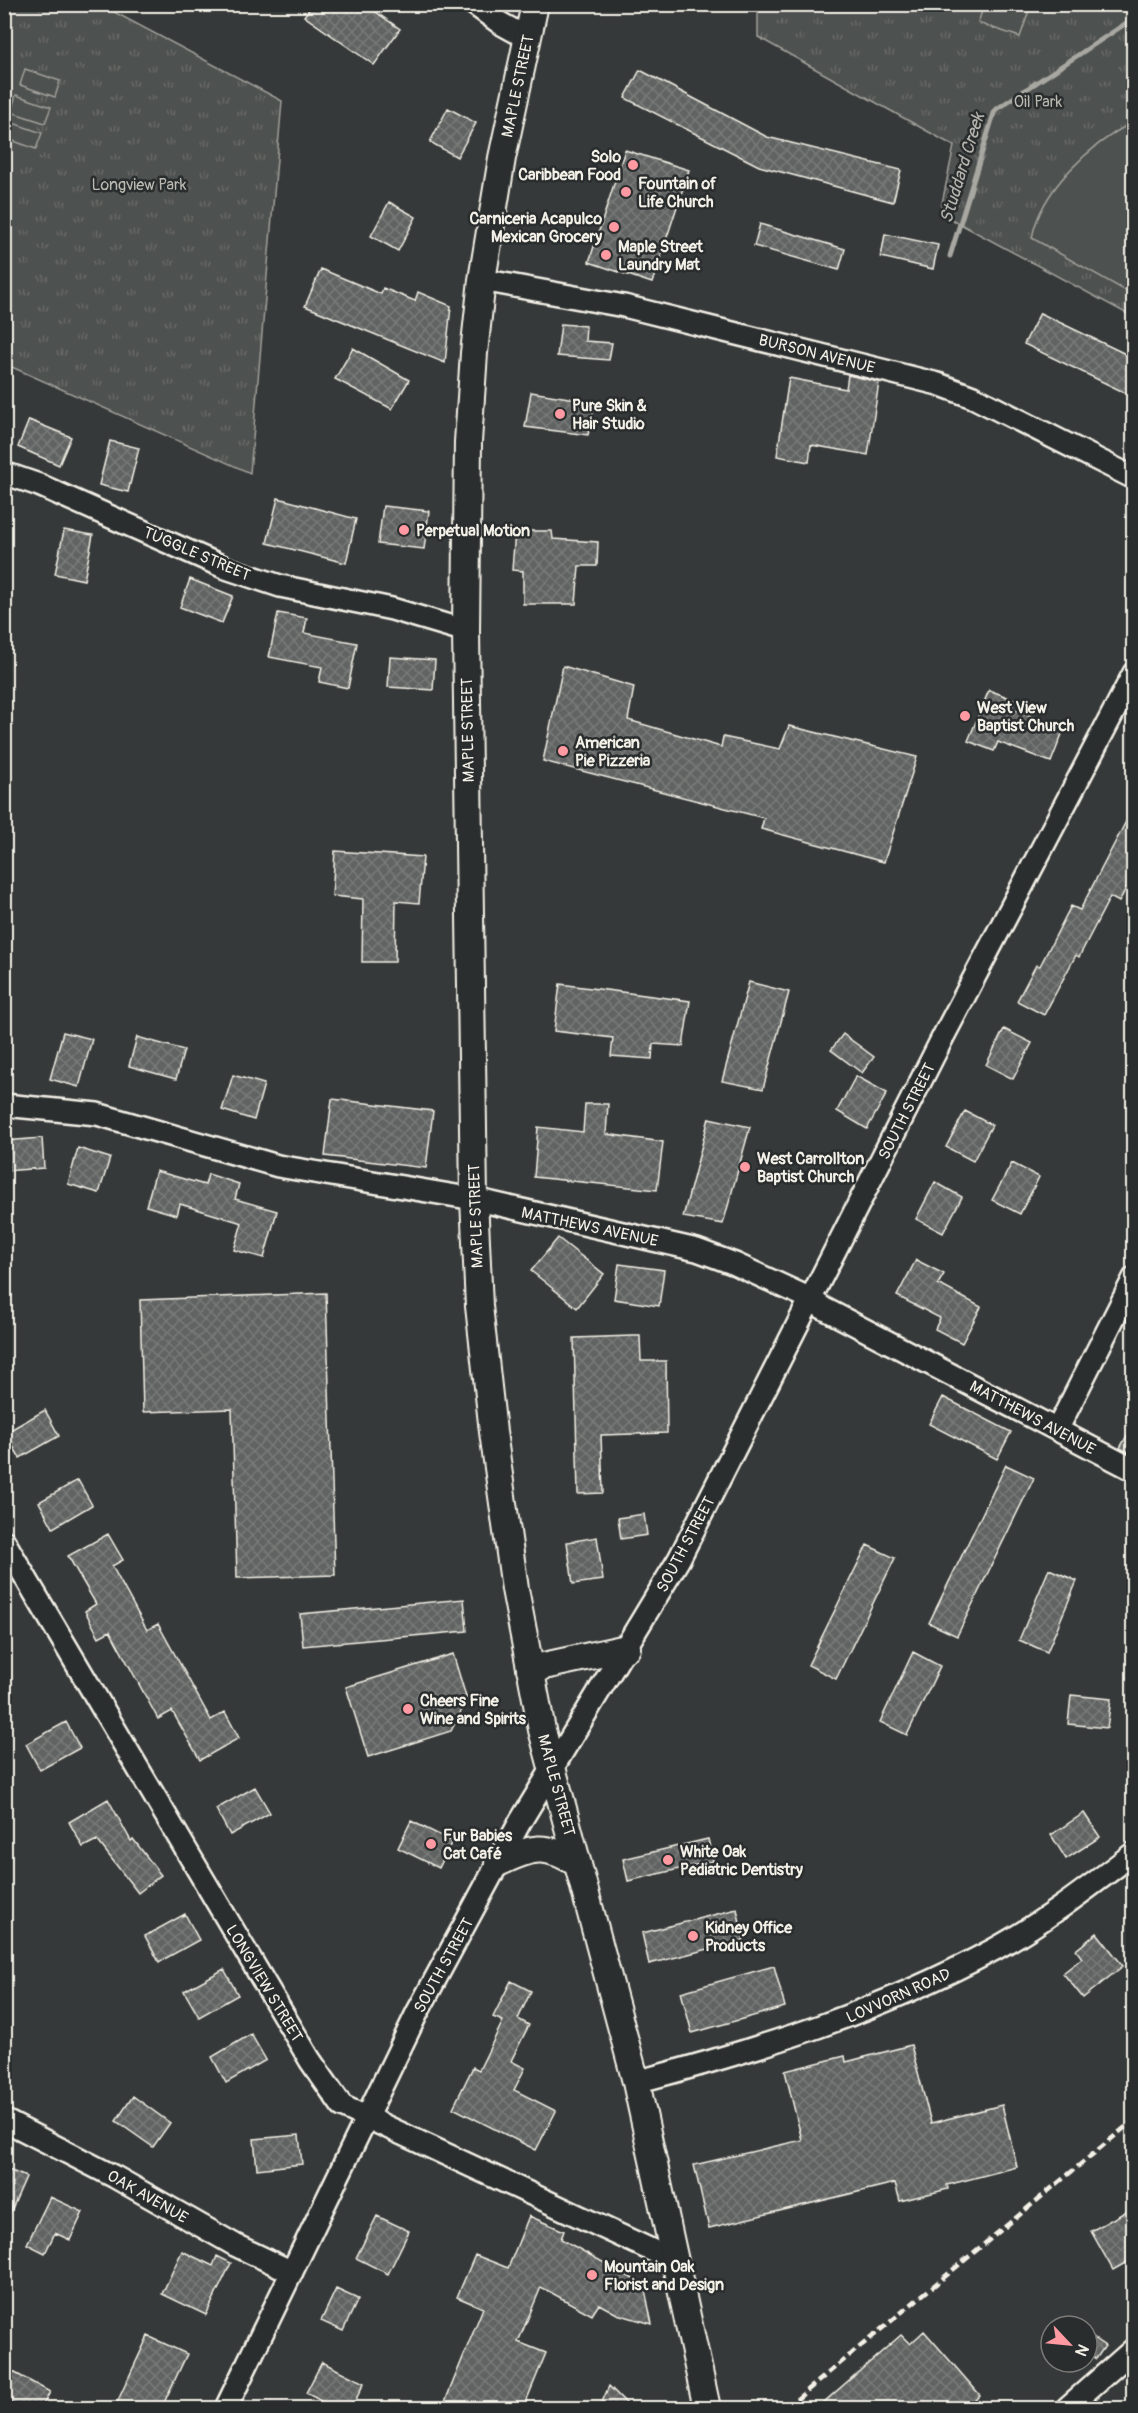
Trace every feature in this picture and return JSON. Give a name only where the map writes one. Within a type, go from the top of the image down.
[{"type":"main road","name":"MAPLE STREET","points":[[535,4],[502,158],[482,280],[468,442],[466,631],[474,1199],[479,1313],[515,1589],[542,1730],[636,2082],[707,2409]]},
{"type":"main road","points":[[530,1669],[627,1648]]},
{"type":"main road","points":[[498,1863],[527,1850],[539,1848],[556,1852],[578,1864]]},
{"type":"street","points":[[474,4],[500,23],[527,38]]},
{"type":"street","name":"BURSON AVENUE","points":[[482,280],[624,306],[938,384],[973,397],[1134,478]]},
{"type":"street","name":"TUGGLE STREET","points":[[4,473],[39,485],[226,568],[280,586],[392,609],[466,631]]},
{"type":"street","name":"SOUTH STREET","points":[[226,2409],[417,2013],[552,1767],[627,1648],[684,1549],[943,1037],[1134,673]]},
{"type":"street","name":"MATTHEWS AVENUE","points":[[4,1105],[97,1114],[278,1166],[474,1199],[697,1250],[735,1264],[810,1299],[823,1308],[1134,1470]]},
{"type":"street","points":[[1057,1430],[1134,1278]]},
{"type":"street","name":"LONGVIEW STREET","points":[[4,1541],[12,1572],[310,2060],[342,2106],[675,2261]]},
{"type":"street","name":"LOVVORN ROAD","points":[[636,2082],[731,2056],[840,2020],[926,1984],[996,1948],[1056,1911],[1134,1853]]},
{"type":"street","name":"OAK AVENUE","points":[[4,2120],[115,2177],[235,2245],[292,2272]]},
{"type":"street","points":[[1067,2409],[1134,2349]]},
{"type":"green space","name":"Longview Park","points":[[5,5],[101,5],[282,101],[250,473],[5,364]]},
{"type":"green space","name":"Oil Park","points":[[758,5],[1133,5],[1133,317],[940,213],[954,146],[758,37]]},
{"type":"green space","points":[[984,5],[1031,5],[1020,37],[978,23]]},
{"type":"green space","points":[[25,69],[60,81],[55,97],[20,85]]},
{"type":"green space","points":[[16,95],[51,107],[45,123],[11,112]]},
{"type":"green space","points":[[7,121],[42,133],[36,149],[5,138]]},
{"type":"green space","points":[[1133,122],[1133,295],[1032,238],[1037,220],[1046,202],[1070,170],[1085,155]]},
{"type":"building","points":[[313,4],[364,4],[400,29],[374,65],[304,16]]},
{"type":"building","points":[[640,70],[767,137],[901,170],[893,202],[759,166],[625,98]]},
{"type":"building","points":[[448,108],[476,123],[457,157],[430,142]]},
{"type":"building","points":[[625,150],[689,170],[652,283],[589,262]]},
{"type":"building","points":[[389,202],[416,217],[398,251],[371,236]]},
{"type":"building","points":[[760,224],[845,249],[839,270],[754,246]]},
{"type":"building","points":[[885,234],[938,245],[933,269],[881,257]]},
{"type":"building","points":[[321,269],[381,294],[383,288],[415,301],[418,292],[451,306],[445,363],[305,306]]},
{"type":"building","points":[[1040,313],[1134,358],[1134,397],[1024,344]]},
{"type":"building","points":[[561,324],[586,326],[585,341],[612,343],[609,360],[557,356]]},
{"type":"building","points":[[353,348],[409,380],[392,409],[335,379]]},
{"type":"building","points":[[848,375],[879,382],[868,455],[811,445],[809,462],[777,456],[789,378],[846,389]]},
{"type":"building","name":"Pure Skin & Hair Studio","points":[[531,392],[595,402],[588,435],[525,427]]},
{"type":"building","points":[[29,420],[71,437],[59,465],[18,447]]},
{"type":"building","points":[[110,441],[139,448],[128,492],[99,485]]},
{"type":"building","points":[[278,498],[356,519],[346,563],[267,543]]},
{"type":"building","points":[[383,506],[429,511],[424,549],[378,544]]},
{"type":"building","points":[[64,530],[93,535],[84,580],[55,574]]},
{"type":"building","points":[[515,531],[552,531],[553,539],[598,542],[597,566],[579,566],[576,604],[523,604],[523,571],[512,570]]},
{"type":"building","points":[[190,579],[233,596],[222,623],[180,607]]},
{"type":"building","points":[[278,613],[307,618],[304,633],[357,643],[348,688],[319,682],[322,667],[269,657]]},
{"type":"building","points":[[390,657],[435,660],[433,690],[388,687]]},
{"type":"building","points":[[563,666],[634,687],[628,720],[721,747],[723,737],[780,749],[789,726],[917,757],[884,862],[761,829],[764,818],[543,761]]},
{"type":"building","points":[[989,690],[1015,700],[1012,708],[1064,729],[1051,762],[998,742],[994,751],[968,741]]},
{"type":"building","points":[[1134,806],[1133,874],[1119,902],[1110,897],[1079,957],[1076,955],[1044,1015],[1017,1001],[1036,965],[1040,966],[1071,906],[1080,910]]},
{"type":"building","points":[[335,851],[423,857],[419,903],[396,901],[395,962],[362,962],[363,899],[332,896]]},
{"type":"building","points":[[749,982],[789,992],[763,1089],[722,1081]]},
{"type":"building","points":[[560,984],[690,1001],[683,1046],[653,1044],[652,1059],[611,1056],[613,1038],[554,1031]]},
{"type":"building","points":[[1004,1029],[1032,1043],[1013,1079],[986,1065]]},
{"type":"building","points":[[63,1032],[92,1039],[79,1087],[50,1079]]},
{"type":"building","points":[[843,1034],[874,1057],[862,1073],[831,1050]]},
{"type":"building","points":[[137,1037],[184,1050],[176,1079],[129,1066]]},
{"type":"building","points":[[233,1075],[264,1084],[254,1120],[222,1110]]},
{"type":"building","points":[[856,1076],[887,1093],[867,1129],[837,1111]]},
{"type":"building","points":[[332,1099],[433,1111],[426,1168],[325,1156]]},
{"type":"building","points":[[585,1104],[608,1104],[606,1134],[663,1142],[657,1190],[534,1177],[538,1127],[583,1132]]},
{"type":"building","points":[[965,1111],[992,1125],[973,1161],[946,1147]]},
{"type":"building","points":[[709,1118],[750,1127],[723,1224],[683,1217]]},
{"type":"building","points":[[42,1138],[44,1168],[4,1171],[4,1141]]},
{"type":"building","points":[[78,1148],[110,1158],[99,1193],[68,1184]]},
{"type":"building","points":[[1012,1163],[1039,1177],[1020,1214],[992,1200]]},
{"type":"building","points":[[156,1171],[205,1185],[208,1174],[239,1184],[235,1199],[277,1211],[264,1258],[234,1250],[242,1223],[180,1204],[177,1215],[146,1206]]},
{"type":"building","points":[[935,1182],[962,1197],[943,1233],[916,1219]]},
{"type":"building","points":[[558,1238],[604,1274],[577,1308],[531,1271]]},
{"type":"building","points":[[916,1260],[944,1274],[938,1284],[981,1307],[962,1343],[935,1329],[940,1318],[897,1296]]},
{"type":"building","points":[[619,1264],[664,1270],[659,1306],[614,1299]]},
{"type":"building","points":[[326,1293],[335,1575],[237,1578],[232,1409],[143,1412],[140,1300]]},
{"type":"building","points":[[640,1336],[641,1361],[666,1361],[667,1433],[601,1435],[603,1493],[578,1494],[574,1338]]},
{"type":"building","points":[[943,1397],[1011,1432],[997,1459],[929,1424]]},
{"type":"building","points":[[45,1410],[59,1436],[20,1458],[5,1433]]},
{"type":"building","points":[[1134,1423],[1134,1455],[1120,1448]]},
{"type":"building","points":[[1006,1465],[1034,1478],[957,1636],[929,1623]]},
{"type":"building","points":[[78,1480],[92,1505],[53,1528],[39,1502]]},
{"type":"building","points":[[644,1514],[647,1535],[621,1539],[618,1518]]},
{"type":"building","points":[[108,1534],[123,1560],[112,1566],[147,1630],[158,1624],[211,1720],[225,1712],[239,1738],[200,1760],[172,1711],[158,1719],[110,1631],[99,1637],[85,1611],[96,1604],[68,1556]]},
{"type":"building","points":[[597,1537],[603,1580],[573,1584],[567,1542]]},
{"type":"building","points":[[867,1545],[895,1558],[836,1679],[808,1665]]},
{"type":"building","points":[[1049,1569],[1077,1581],[1047,1652],[1019,1640]]},
{"type":"building","points":[[464,1599],[467,1631],[303,1646],[300,1614]]},
{"type":"building","points":[[913,1652],[940,1666],[907,1735],[880,1722]]},
{"type":"building","points":[[453,1654],[467,1700],[451,1731],[368,1757],[346,1687]]},
{"type":"building","points":[[1071,1695],[1111,1699],[1107,1728],[1068,1724]]},
{"type":"building","points":[[66,1722],[80,1748],[40,1770],[26,1744]]},
{"type":"building","points":[[255,1787],[270,1813],[230,1835],[216,1809]]},
{"type":"building","points":[[108,1799],[131,1841],[133,1839],[161,1875],[138,1893],[97,1840],[83,1847],[69,1822]]},
{"type":"building","points":[[1084,1813],[1100,1837],[1066,1859],[1051,1835]]},
{"type":"building","points":[[411,1821],[452,1841],[439,1868],[398,1848]]},
{"type":"building","name":"White Oak Pediatric Dentistry","points":[[708,1839],[713,1861],[628,1881],[623,1859]]},
{"type":"building","name":"Kidney Office Products","points":[[737,1909],[744,1940],[649,1964],[642,1933]]},
{"type":"building","points":[[185,1914],[199,1940],[159,1962],[145,1936]]},
{"type":"building","points":[[1097,1933],[1123,1966],[1083,1998],[1063,1973],[1082,1958],[1076,1950]]},
{"type":"building","points":[[774,1966],[785,2007],[692,2033],[681,1992]]},
{"type":"building","points":[[224,1969],[238,1995],[199,2017],[184,1991]]},
{"type":"building","points":[[511,1981],[531,1991],[518,2019],[529,2025],[511,2061],[525,2068],[514,2090],[556,2111],[536,2150],[453,2108],[473,2067],[479,2070],[503,2021],[493,2017]]},
{"type":"building","points":[[251,2034],[266,2060],[226,2083],[212,2057]]},
{"type":"building","points":[[911,2045],[931,2123],[1002,2105],[1017,2167],[947,2185],[948,2189],[900,2201],[895,2183],[709,2228],[694,2165],[802,2140],[785,2071],[845,2056],[846,2062]]},
{"type":"building","points":[[133,2096],[170,2123],[153,2147],[116,2121]]},
{"type":"building","points":[[299,2135],[302,2164],[257,2169],[254,2139]]},
{"type":"building","points":[[4,2168],[26,2177],[4,2227]]},
{"type":"building","points":[[50,2197],[83,2212],[70,2240],[55,2233],[45,2253],[27,2244]]},
{"type":"building","points":[[1134,2207],[1134,2258],[1113,2270],[1091,2231]]},
{"type":"building","points":[[377,2216],[409,2231],[388,2274],[356,2258]]},
{"type":"building","points":[[529,2216],[564,2231],[561,2239],[644,2285],[652,2324],[617,2314],[599,2304],[592,2315],[541,2287],[518,2342],[546,2353],[523,2409],[442,2409],[483,2308],[457,2297],[475,2255],[508,2268]]},
{"type":"building","points":[[182,2251],[213,2266],[217,2256],[231,2263],[206,2315],[162,2294]]},
{"type":"building","points":[[336,2289],[358,2299],[343,2331],[321,2321]]},
{"type":"building","points":[[924,2331],[980,2395],[966,2409],[816,2409],[901,2335],[910,2344]]},
{"type":"building","points":[[148,2336],[187,2354],[161,2409],[114,2409]]},
{"type":"building","points":[[1099,2342],[1105,2346],[1099,2355]]},
{"type":"building","points":[[322,2362],[364,2383],[351,2409],[336,2409],[306,2393]]},
{"type":"building","points":[[4,2367],[50,2392],[41,2409],[22,2409],[4,2399]]},
{"type":"building","points":[[609,2386],[632,2409],[599,2409]]},
{"type":"waterway","name":"Studdard Creek","points":[[950,256],[995,110],[1134,18]]},
{"type":"railway","points":[[786,2408],[1134,2120]]},
{"type":"place","name":"Solo Caribbean Food","points":[[633,165]]},
{"type":"place","name":"Fountain of Life Church","points":[[626,192]]},
{"type":"place","name":"Carniceria Acapulco Mexican Grocery","points":[[614,227]]},
{"type":"place","name":"Maple Street Laundry Mat","points":[[606,255]]},
{"type":"place","name":"Pure Skin & Hair Studio","points":[[560,414]]},
{"type":"place","name":"Perpetual Motion","points":[[404,530]]},
{"type":"place","name":"West View Baptist Church","points":[[965,716]]},
{"type":"place","name":"American Pie Pizzeria","points":[[563,751]]},
{"type":"place","name":"West Carrollton Baptist Church","points":[[745,1167]]},
{"type":"place","name":"Cheers Fine Wine and Spirits","points":[[408,1709]]},
{"type":"place","name":"Fur Babies Cat Café","points":[[431,1844]]},
{"type":"place","name":"White Oak Pediatric Dentistry","points":[[668,1860]]},
{"type":"place","name":"Kidney Office Products","points":[[693,1936]]},
{"type":"place","name":"Mountain Oak Florist and Design","points":[[592,2275]]}]
